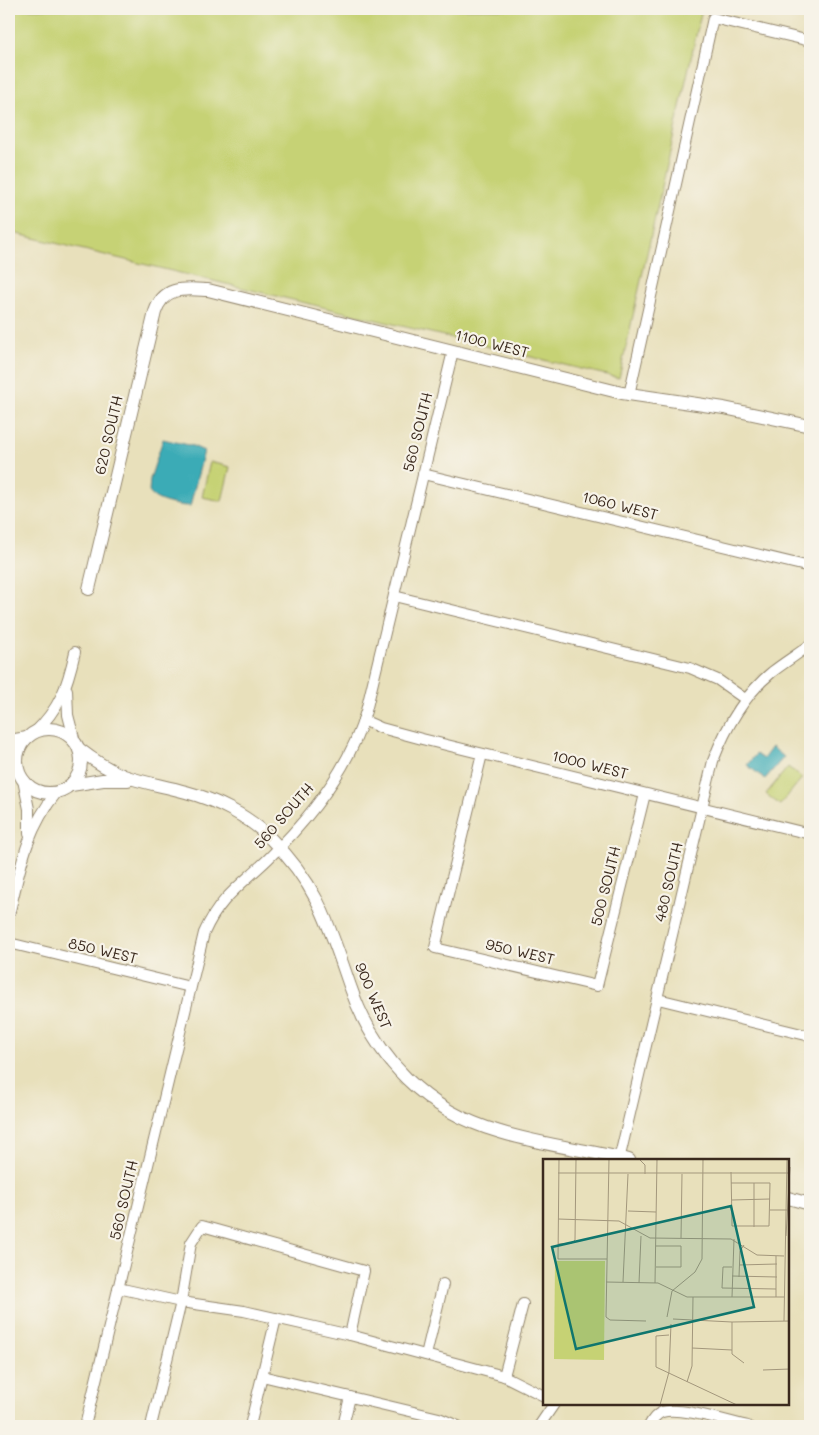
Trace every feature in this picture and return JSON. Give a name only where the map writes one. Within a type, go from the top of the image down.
[{"type":"street","points":[[629,394],[713,18],[810,41]]},
{"type":"street","name":"1100 WEST","points":[[168,294],[180,289],[208,290],[629,394],[724,408],[810,426]]},
{"type":"street","name":"620 SOUTH","points":[[89,589],[155,312],[160,302],[168,294]]},
{"type":"street","name":"560 SOUTH","points":[[85,1426],[202,939],[215,911],[233,890],[279,847],[311,811],[341,768],[354,744],[363,720],[453,351]]},
{"type":"street","name":"1060 WEST","points":[[423,474],[810,566]]},
{"type":"street","points":[[394,596],[690,668],[718,680],[745,699]]},
{"type":"street","name":"480 SOUTH","points":[[623,1159],[713,760],[719,745],[745,699],[771,673],[810,645]]},
{"type":"street","points":[[28,842],[29,809],[17,773],[17,758],[19,750],[30,735],[54,709],[67,684],[75,652]]},
{"type":"street","points":[[17,773],[28,786],[42,792],[57,792],[71,785],[76,779],[81,764],[68,715],[67,684]]},
{"type":"street","name":"1000 WEST","points":[[363,720],[389,731],[810,834]]},
{"type":"street","points":[[9,740],[41,730],[56,730],[70,736],[77,746]]},
{"type":"street","name":"900 WEST","points":[[77,746],[107,768],[140,781],[185,792],[215,803],[260,829],[279,847],[300,871],[317,898],[326,918],[354,999],[368,1030],[389,1061],[410,1082],[449,1111],[483,1127],[502,1133],[623,1159]]},
{"type":"street","name":"950 WEST","points":[[482,754],[435,948],[597,986]]},
{"type":"street","name":"900 WEST","points":[[71,785],[103,780],[140,781]]},
{"type":"street","points":[[9,915],[28,842],[40,815],[57,792]]},
{"type":"street","name":"500 SOUTH","points":[[597,986],[645,794]]},
{"type":"street","name":"850 WEST","points":[[9,944],[190,987]]},
{"type":"street","points":[[658,999],[810,1036]]},
{"type":"street","points":[[789,1198],[810,1204]]},
{"type":"street","points":[[151,1426],[181,1302],[191,1244],[202,1226],[364,1270],[350,1335]]},
{"type":"street","points":[[426,1355],[444,1284]]},
{"type":"street","points":[[118,1288],[181,1302],[244,1311],[350,1335],[504,1376],[543,1396]]},
{"type":"street","points":[[504,1376],[523,1304]]},
{"type":"street","points":[[250,1426],[276,1318]]},
{"type":"street","points":[[262,1376],[439,1418],[458,1426]]},
{"type":"street","points":[[343,1426],[350,1397]]},
{"type":"street","points":[[539,1426],[553,1405]]},
{"type":"street","points":[[649,1426],[658,1414],[672,1410],[748,1426]]},
{"type":"green space","points":[[9,9],[702,9],[619,378],[9,232]]},
{"type":"green space","points":[[210,462],[230,467],[222,501],[202,497]]},
{"type":"green space","points":[[788,767],[802,778],[780,805],[766,794]]},
{"type":"water","points":[[163,439],[193,446],[204,451],[190,506],[161,501],[149,492],[150,479]]},
{"type":"water","points":[[772,747],[784,757],[765,779],[747,765],[756,754],[763,759]]}]
